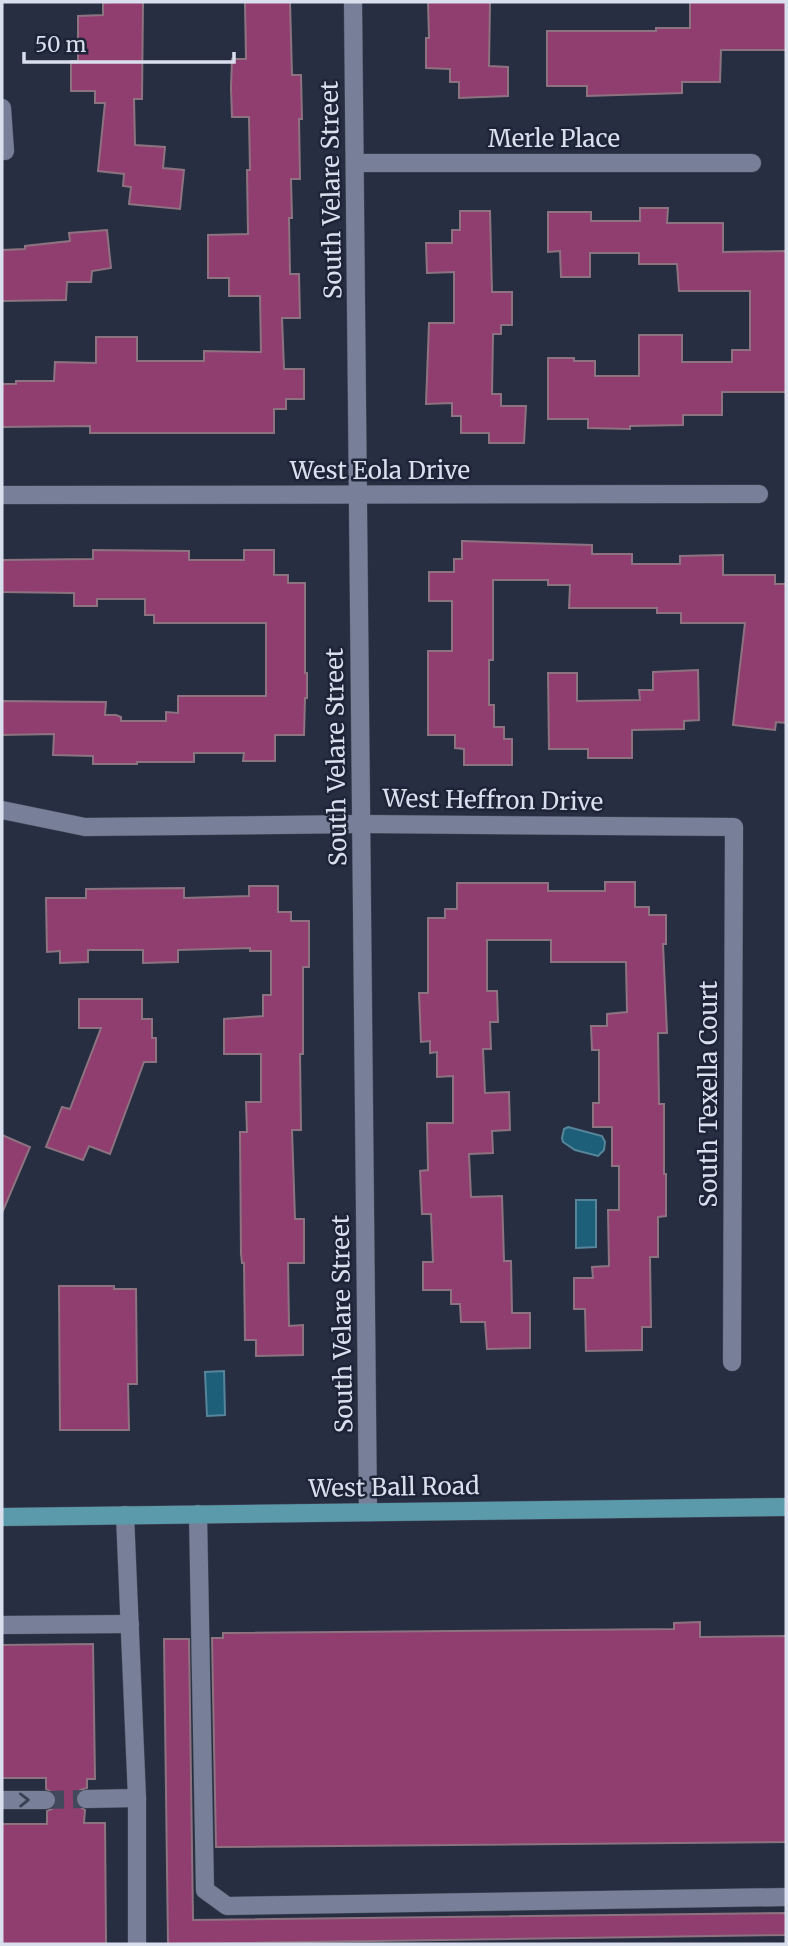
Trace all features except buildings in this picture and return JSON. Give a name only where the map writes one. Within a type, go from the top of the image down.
[{"type":"main road","name":"West Ball Road","points":[[2,1517],[786,1507]]},
{"type":"street","name":"South Velare Street","points":[[353,2],[368,1512]]},
{"type":"street","points":[[2,108],[5,151]]},
{"type":"street","name":"Merle Place","points":[[355,163],[752,163]]},
{"type":"street","name":"West Eola Drive","points":[[2,495],[759,494]]},
{"type":"street","name":"West Heffron Drive","points":[[2,810],[85,827],[362,824],[734,827]]},
{"type":"street","name":"South Texella Court","points":[[732,1362],[734,827]]},
{"type":"street","points":[[198,1514],[205,1890],[227,1906],[786,1897]]},
{"type":"street","points":[[125,1515],[136,1798],[137,1944]]},
{"type":"street","points":[[2,1625],[130,1624]]},
{"type":"street","points":[[86,1799],[136,1798]]},
{"type":"street","points":[[2,1800],[46,1800]]},
{"type":"water","points":[[568,1127],[602,1136],[605,1142],[604,1150],[598,1156],[575,1150],[563,1142],[564,1129]]},
{"type":"water","points":[[576,1200],[596,1200],[596,1247],[576,1248]]},
{"type":"water","points":[[224,1371],[225,1415],[207,1416],[205,1372]]},
{"type":"tunnel","points":[[46,1800],[86,1799]]}]
